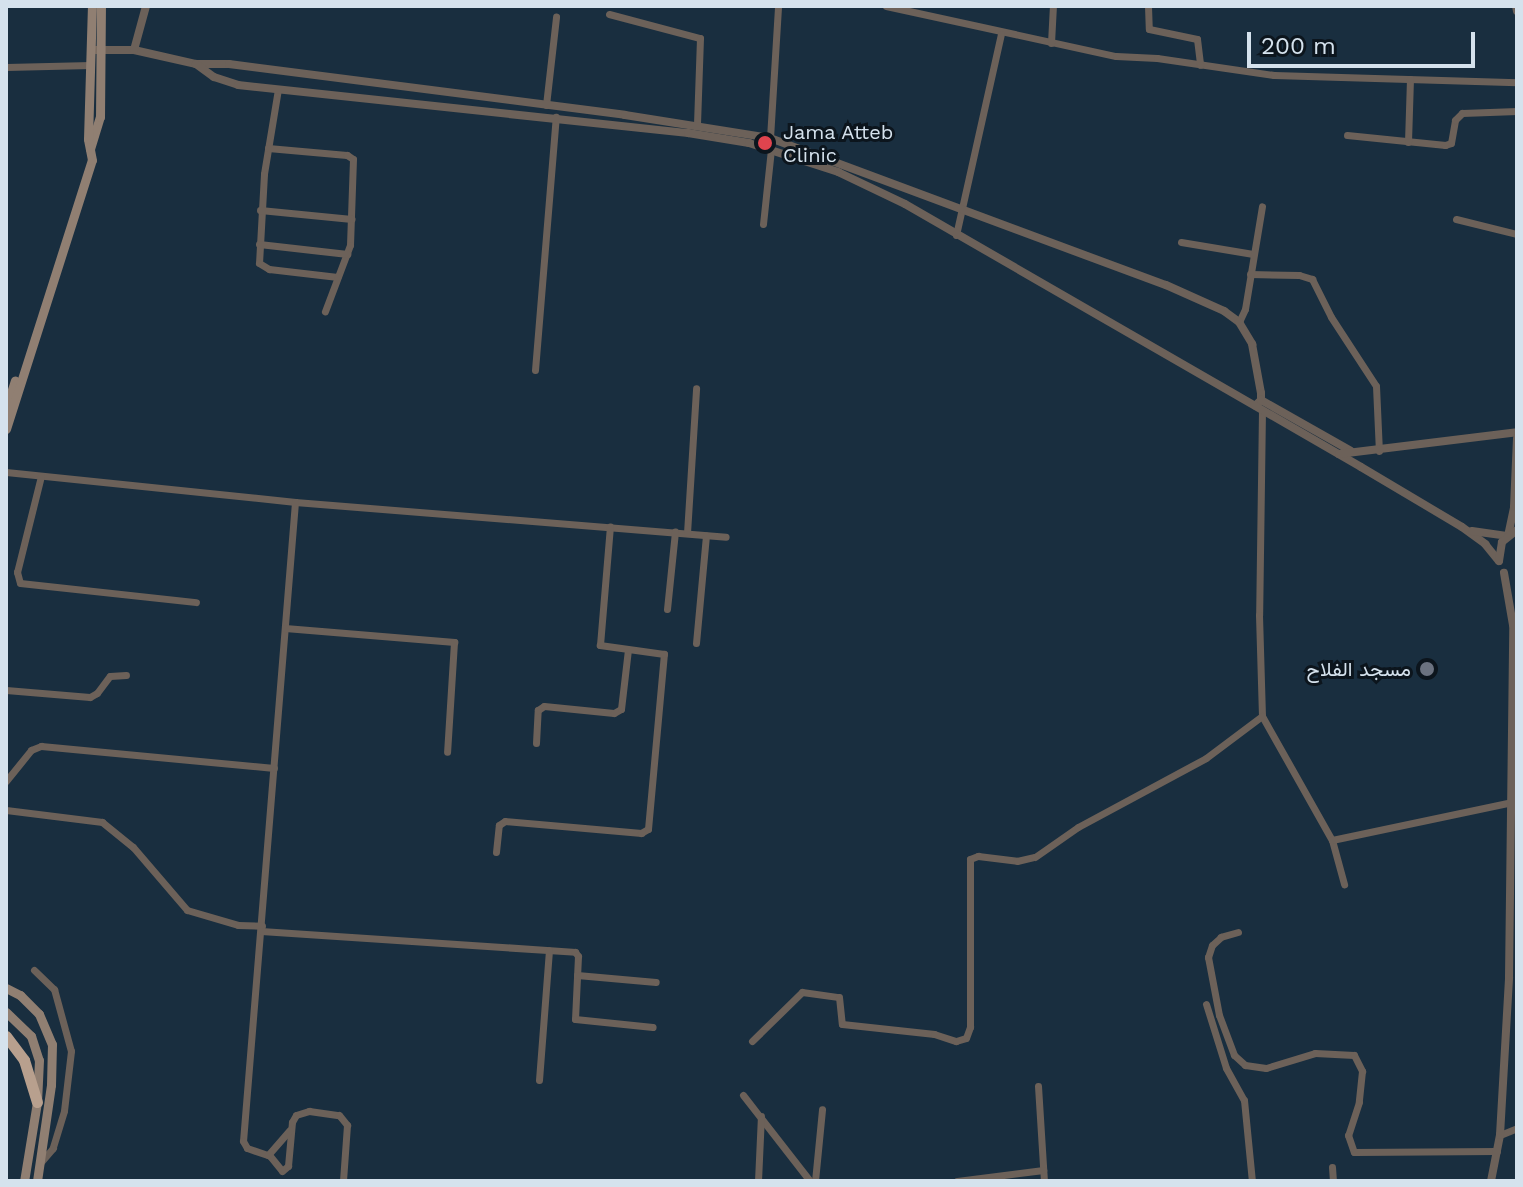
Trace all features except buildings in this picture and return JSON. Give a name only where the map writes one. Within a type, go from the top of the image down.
[{"type":"highway","points":[[6,1036],[24,1060],[37,1102]]},
{"type":"main road","points":[[6,408],[99,123],[92,6]]},
{"type":"main road","points":[[6,429],[92,160],[89,151],[91,65],[96,50],[101,6]]},
{"type":"main road","points":[[6,988],[20,995],[39,1014],[52,1044],[51,1085],[37,1181]]},
{"type":"main road","points":[[6,1012],[23,1026],[35,1045],[39,1070],[24,1181]]},
{"type":"street","points":[[134,50],[146,6]]},
{"type":"street","points":[[770,138],[778,6]]},
{"type":"street","points":[[888,6],[1001,34],[1116,56],[1274,75],[1517,82]]},
{"type":"street","points":[[1051,43],[1053,6]]},
{"type":"street","points":[[1148,6],[1149,29],[1197,39],[1200,65]]},
{"type":"street","points":[[609,14],[700,38],[697,124]]},
{"type":"street","points":[[546,105],[556,17]]},
{"type":"street","points":[[956,235],[1001,34]]},
{"type":"street","points":[[96,50],[134,50],[196,64],[229,64],[697,124],[770,138],[884,178],[1207,302],[1239,322],[1252,344],[1259,405],[1262,716],[1332,840],[1344,884]]},
{"type":"street","points":[[196,64],[205,73],[228,83],[688,133],[771,149],[838,172],[880,191],[1259,405],[1352,452]]},
{"type":"street","points":[[6,67],[91,65]]},
{"type":"street","points":[[1408,142],[1410,79]]},
{"type":"street","points":[[278,89],[260,210],[257,258],[264,267],[338,277]]},
{"type":"street","points":[[416,102],[417,89]]},
{"type":"street","points":[[1347,135],[1448,145],[1455,120],[1462,113],[1517,111]]},
{"type":"street","points":[[535,370],[556,117]]},
{"type":"street","points":[[268,148],[350,156],[353,162],[352,219],[347,254],[325,311]]},
{"type":"street","points":[[763,224],[771,149]]},
{"type":"street","points":[[880,191],[884,178]]},
{"type":"street","points":[[1239,322],[1245,309],[1262,206]]},
{"type":"street","points":[[260,210],[352,219]]},
{"type":"street","points":[[1456,219],[1517,234]]},
{"type":"street","points":[[1181,242],[1253,254]]},
{"type":"street","points":[[259,244],[347,254]]},
{"type":"street","points":[[1250,274],[1299,275],[1312,279],[1331,317],[1376,386],[1379,451]]},
{"type":"street","points":[[687,533],[696,388]]},
{"type":"street","points":[[1259,405],[1462,527],[1485,544],[1504,573],[1513,625],[1514,801],[1500,1135],[1491,1181]]},
{"type":"street","points":[[1338,454],[1517,435],[1515,491],[1499,561]]},
{"type":"street","points":[[6,472],[295,502],[726,537]]},
{"type":"street","points":[[41,476],[17,572],[20,583],[196,602]]},
{"type":"street","points":[[1515,491],[1517,501]]},
{"type":"street","points":[[295,502],[243,1141],[247,1148],[268,1155],[280,1170],[287,1168],[291,1128],[296,1115],[309,1111],[344,1119],[347,1125],[343,1181]]},
{"type":"street","points":[[496,852],[501,822],[641,833],[648,829],[664,654],[602,647],[599,641],[610,526]]},
{"type":"street","points":[[1462,527],[1507,536],[1517,530]]},
{"type":"street","points":[[667,609],[675,531]]},
{"type":"street","points":[[696,643],[706,535]]},
{"type":"street","points":[[1504,573],[1517,582]]},
{"type":"street","points":[[1513,625],[1517,607]]},
{"type":"street","points":[[285,628],[454,642],[447,752]]},
{"type":"street","points":[[536,743],[540,707],[614,713],[623,707],[628,649]]},
{"type":"street","points":[[6,690],[90,697],[110,676],[126,675]]},
{"type":"street","points":[[752,1041],[802,992],[839,997],[842,1024],[934,1034],[956,1041],[966,1038],[970,1027],[970,859],[978,856],[1017,861],[1035,857],[1078,827],[1206,758],[1262,716]]},
{"type":"street","points":[[6,781],[31,750],[41,746],[274,768]]},
{"type":"street","points":[[1332,840],[1514,801]]},
{"type":"street","points":[[6,810],[102,822],[133,847],[187,910],[238,925],[577,953],[574,1016],[577,1021],[653,1027]]},
{"type":"street","points":[[1238,932],[1221,937],[1212,945],[1208,957],[1219,1015],[1234,1055],[1245,1065],[1266,1068],[1315,1053],[1354,1055],[1362,1071],[1359,1102],[1348,1135],[1349,1146],[1354,1152],[1497,1151]]},
{"type":"street","points":[[539,1080],[549,950]]},
{"type":"street","points":[[34,970],[54,989],[71,1051],[64,1111],[53,1148],[40,1163]]},
{"type":"street","points":[[577,975],[656,982]]},
{"type":"street","points":[[1206,1004],[1226,1068],[1244,1100],[1252,1181]]},
{"type":"street","points":[[1038,1086],[1044,1181]]},
{"type":"street","points":[[743,1095],[813,1181]]},
{"type":"street","points":[[813,1181],[822,1109]]},
{"type":"street","points":[[758,1181],[761,1116]]},
{"type":"street","points":[[268,1155],[291,1128]]},
{"type":"street","points":[[1500,1135],[1517,1128]]},
{"type":"street","points":[[1332,1167],[1333,1181]]},
{"type":"street","points":[[957,1181],[1043,1170]]},
{"type":"place","name":"Jama Atteb Clinic","points":[[765,143]]},
{"type":"place","name":"مسجد الفلاح","points":[[1427,669]]}]
